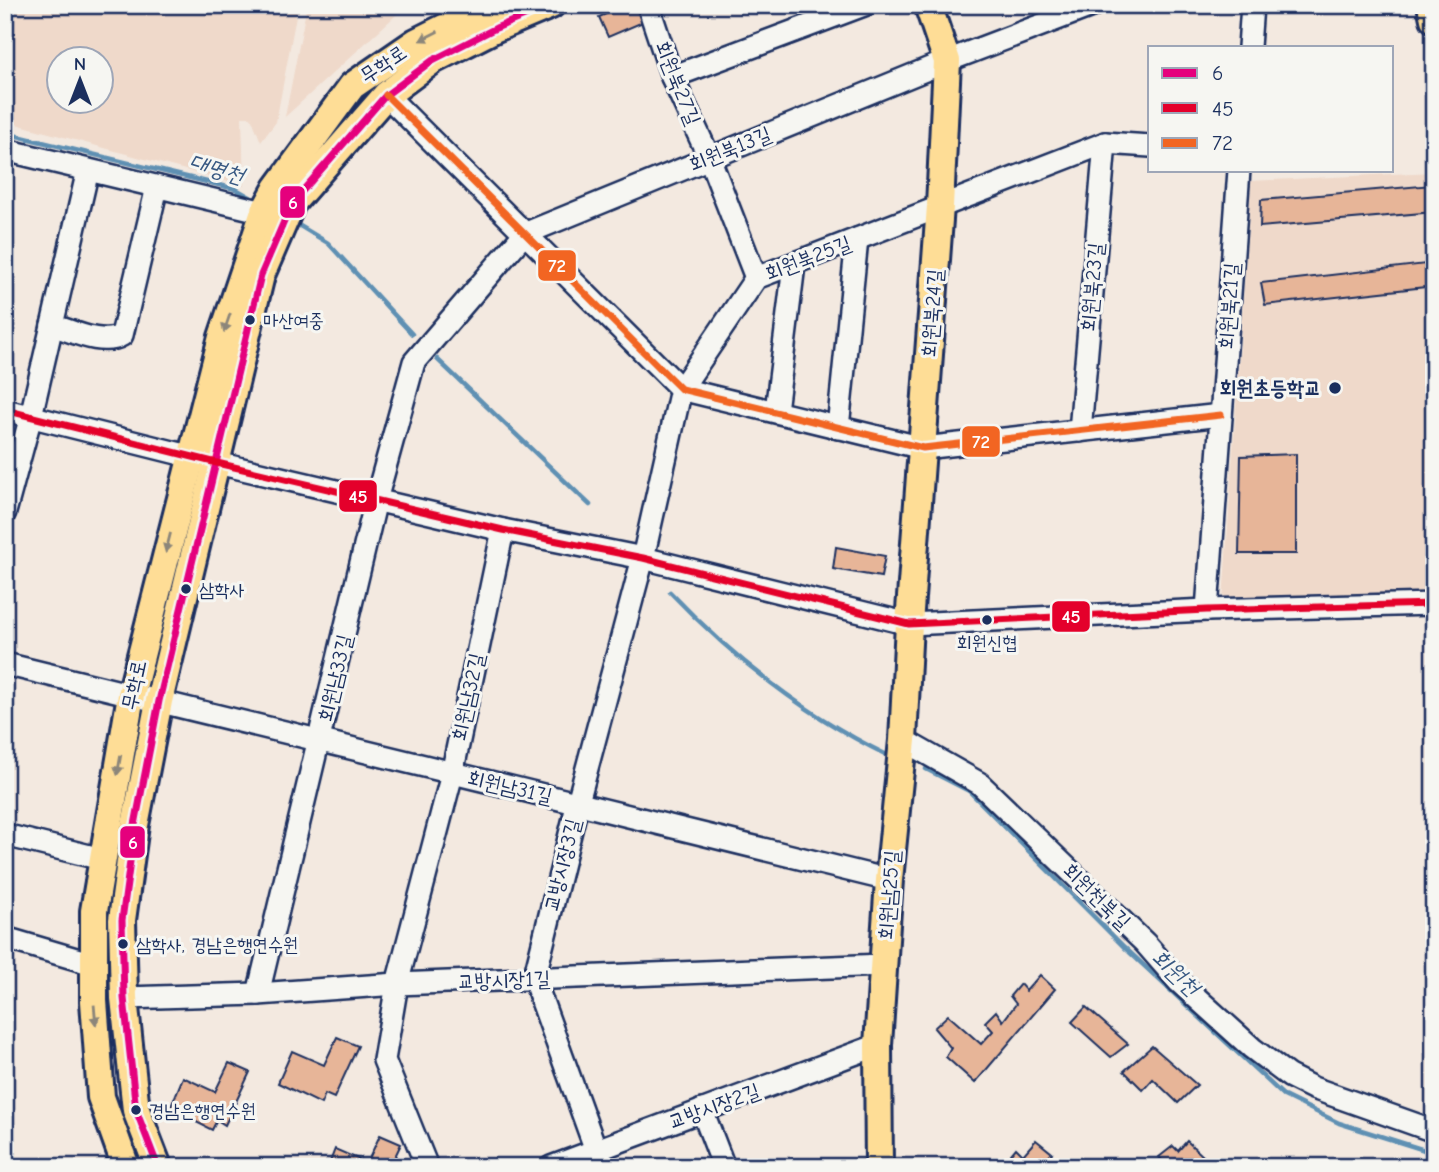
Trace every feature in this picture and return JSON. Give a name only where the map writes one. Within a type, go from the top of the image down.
[{"type":"main road","name":"무학로","points":[[126,1167],[101,1097],[93,964],[94,911],[131,695],[222,337],[279,206],[352,86],[416,42],[490,5]]},
{"type":"main road","name":"무학로","points":[[158,1167],[136,1110],[124,998],[122,920],[135,825],[159,701],[279,206],[386,95],[433,60],[495,28],[551,5]]},
{"type":"main road","name":"회원북24길","points":[[909,624],[940,206],[947,61],[928,5]]},
{"type":"main road","points":[[1431,5],[1434,19]]},
{"type":"main road","name":"회원남25길","points":[[879,1167],[878,1045],[889,880],[903,740],[909,624]]},
{"type":"street","name":"회원북27길","points":[[648,5],[672,77],[709,157],[756,278]]},
{"type":"street","points":[[672,77],[864,5]]},
{"type":"street","name":"회원북13길","points":[[414,362],[524,234],[947,61],[1094,5]]},
{"type":"street","points":[[1249,46],[1252,5]]},
{"type":"street","points":[[386,95],[681,389],[923,448],[1221,415]]},
{"type":"street","name":"회원북25길","points":[[643,558],[681,389],[756,278],[1105,143],[1148,146]]},
{"type":"street","name":"회원북23길","points":[[1080,431],[1105,143]]},
{"type":"street","points":[[5,150],[158,187],[279,206]]},
{"type":"street","points":[[5,512],[31,416],[88,170]]},
{"type":"street","name":"회원북21길","points":[[1207,610],[1239,172]]},
{"type":"street","points":[[52,325],[105,341],[115,340],[122,335],[158,187]]},
{"type":"street","points":[[838,428],[857,239]]},
{"type":"street","points":[[776,411],[794,265]]},
{"type":"street","name":"회원남33길","points":[[258,994],[376,500],[414,362]]},
{"type":"street","points":[[5,410],[503,530],[643,558],[909,624],[1207,610],[1434,604]]},
{"type":"street","name":"회원남32길","points":[[427,1167],[384,1060],[397,984],[452,774],[503,530]]},
{"type":"street","name":"교방시장3길","points":[[534,979],[643,558]]},
{"type":"street","name":"회원남31길","points":[[5,664],[889,880]]},
{"type":"street","name":"회원천북길","points":[[903,740],[979,783],[1145,943],[1180,982],[1252,1048],[1289,1076],[1434,1131]]},
{"type":"street","points":[[5,835],[102,859]]},
{"type":"street","points":[[5,938],[93,964]]},
{"type":"street","name":"교방시장1길","points":[[124,998],[258,994],[397,984],[884,965]]},
{"type":"street","points":[[534,979],[599,1158]]},
{"type":"street","name":"교방시장2길","points":[[551,1167],[599,1158],[702,1110],[878,1045]]},
{"type":"street","points":[[702,1110],[724,1167]]},
{"type":"shaded area","points":[[5,5],[298,5],[276,122],[261,142],[251,117],[242,117],[244,186],[5,121]]},
{"type":"shaded area","points":[[307,5],[407,5],[285,117]]},
{"type":"shaded area","name":"회원초등학교","points":[[1434,172],[1434,596],[1223,600],[1251,181]]},
{"type":"building","points":[[627,5],[636,5],[643,22],[608,37],[599,17]]},
{"type":"building","points":[[1432,185],[1434,212],[1260,227],[1261,200]]},
{"type":"building","points":[[1434,263],[1434,286],[1265,305],[1261,283]]},
{"type":"building","points":[[1296,454],[1296,554],[1239,554],[1241,456]]},
{"type":"building","points":[[836,547],[885,556],[881,577],[833,569]]},
{"type":"building","points":[[1040,975],[1055,989],[975,1083],[946,1057],[951,1048],[934,1028],[948,1015],[981,1044],[993,1031],[985,1022],[996,1011],[1003,1021],[1016,1004],[1010,996],[1020,984],[1026,991]]},
{"type":"building","points":[[1086,1007],[1128,1044],[1111,1057],[1072,1022]]},
{"type":"building","points":[[337,1037],[358,1046],[334,1098],[325,1094],[321,1104],[278,1083],[292,1051],[324,1065]]},
{"type":"building","points":[[1152,1046],[1197,1085],[1178,1103],[1153,1079],[1143,1090],[1124,1071]]},
{"type":"building","points":[[229,1063],[250,1072],[225,1125],[217,1120],[212,1130],[170,1109],[183,1077],[215,1092]]},
{"type":"building","points":[[380,1135],[401,1144],[390,1167],[328,1167],[335,1149],[367,1163]]},
{"type":"building","points":[[1036,1140],[1052,1153],[1040,1167],[1011,1167],[1006,1160],[1016,1148],[1023,1155]]},
{"type":"building","points":[[1187,1141],[1203,1156],[1192,1167],[1159,1167],[1164,1162],[1159,1157],[1173,1146],[1178,1151]]},
{"type":"waterway","name":"대명천","points":[[5,133],[236,189],[257,201]]},
{"type":"waterway","name":"대명천","points":[[295,223],[328,243],[412,334]]},
{"type":"waterway","points":[[437,359],[590,505]]},
{"type":"waterway","points":[[670,592],[719,640],[772,684],[829,723],[889,756]]},
{"type":"waterway","name":"회원천","points":[[926,769],[969,791],[1124,947],[1284,1096],[1339,1123],[1434,1153]]},
{"type":"transit line","name":"6","points":[[158,1167],[136,1110],[124,998],[122,920],[135,825],[159,701],[261,275],[292,203],[386,95],[433,60],[496,28],[551,5]]},
{"type":"transit line","name":"72","points":[[386,95],[681,389],[923,448],[1221,415]]},
{"type":"transit line","name":"45","points":[[5,410],[503,530],[643,558],[909,624],[1207,610],[1434,604]]},
{"type":"place","name":"마산여중","points":[[250,320]]},
{"type":"place","name":"회원초등학교","points":[[1335,388]]},
{"type":"place","name":"삼학사","points":[[186,589]]},
{"type":"place","name":"회원신협","points":[[987,620]]},
{"type":"place","name":"삼학사, 경남은행연수원","points":[[123,944]]},
{"type":"place","name":"경남은행연수원","points":[[136,1110]]}]
